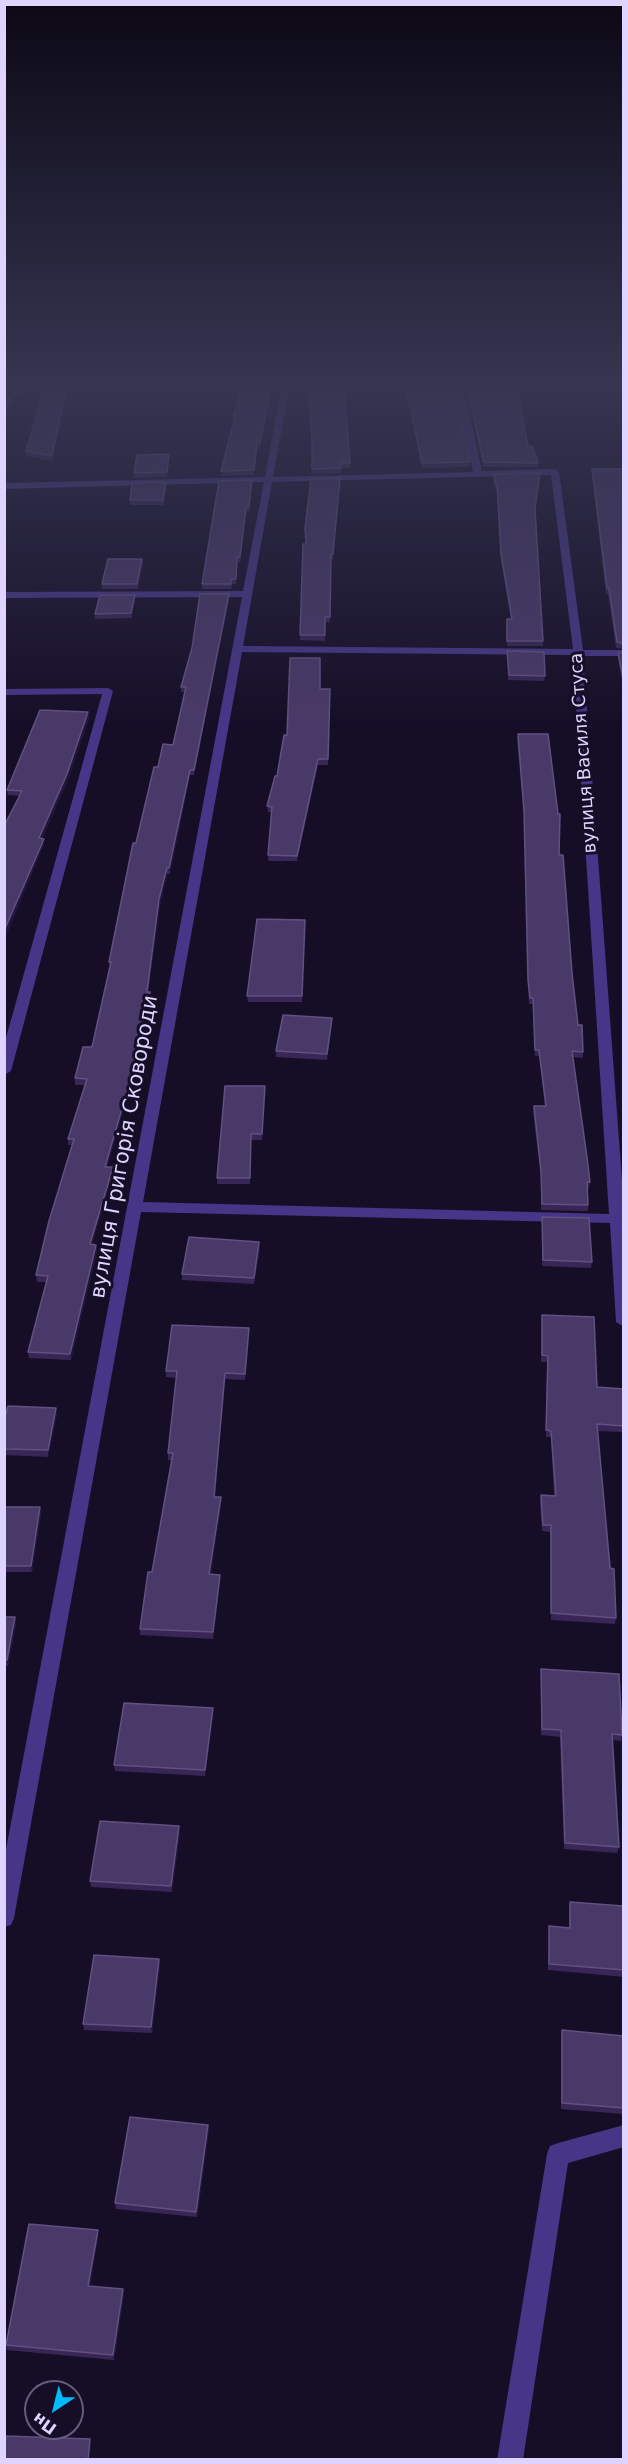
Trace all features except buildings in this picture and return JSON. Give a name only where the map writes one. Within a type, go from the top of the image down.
[{"type":"street","name":"вулиця Григорія Сковороди","points":[[4,1918],[265,499]]},
{"type":"street","name":"вулиця Василя Стуса","points":[[558,499],[578,652],[620,1219],[624,1322]]},
{"type":"street","points":[[4,595],[248,594]]},
{"type":"street","points":[[238,649],[624,653]]},
{"type":"street","points":[[4,692],[108,692],[4,1071]]},
{"type":"street","points":[[135,1207],[620,1219]]},
{"type":"street","points":[[510,2460],[558,2154],[624,2136]]}]
